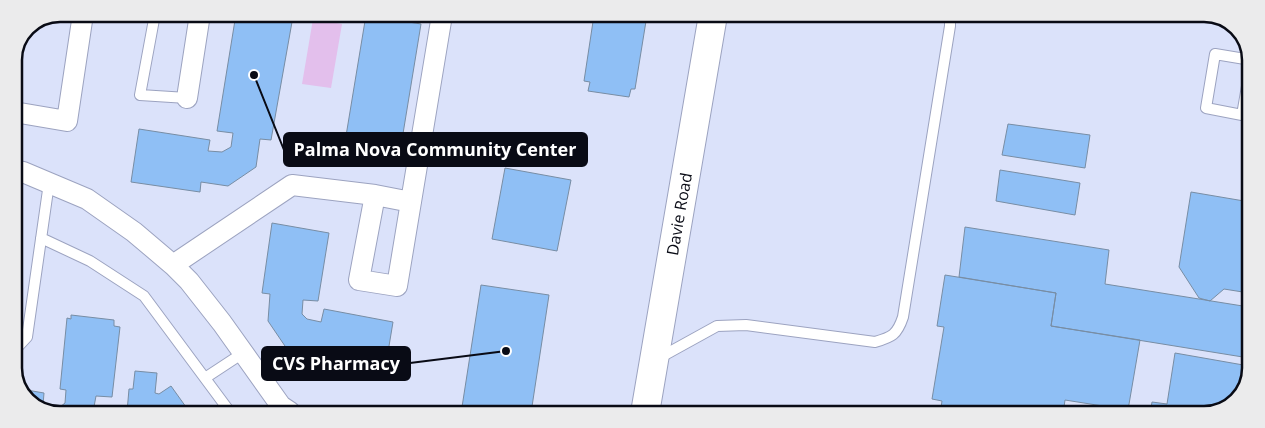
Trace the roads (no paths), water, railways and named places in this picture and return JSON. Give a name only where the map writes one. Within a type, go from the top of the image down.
[{"type":"main road","name":"Davie Road","points":[[645,406],[712,22]]},
{"type":"street","points":[[22,113],[67,121],[82,22]]},
{"type":"street","points":[[187,98],[199,22]]},
{"type":"street","points":[[375,195],[360,280],[397,286],[441,22]]},
{"type":"street","points":[[22,172],[87,199],[134,232],[173,265],[189,281],[281,406]]},
{"type":"street","points":[[173,265],[292,185],[375,195],[411,202]]},
{"type":"lane","points":[[154,22],[140,95],[187,98]]},
{"type":"lane","points":[[654,361],[717,326],[746,325],[875,342],[888,338],[899,330],[906,298],[950,22]]},
{"type":"lane","points":[[1242,60],[1215,54],[1206,108],[1242,115]]},
{"type":"lane","points":[[23,341],[27,337],[49,183]]},
{"type":"lane","points":[[41,238],[90,261],[144,296],[225,406]]},
{"type":"lane","points":[[204,378],[243,352]]},
{"type":"place","name":"Palma Nova Community Center","points":[[254,75]]},
{"type":"place","name":"CVS Pharmacy","points":[[506,351]]}]
